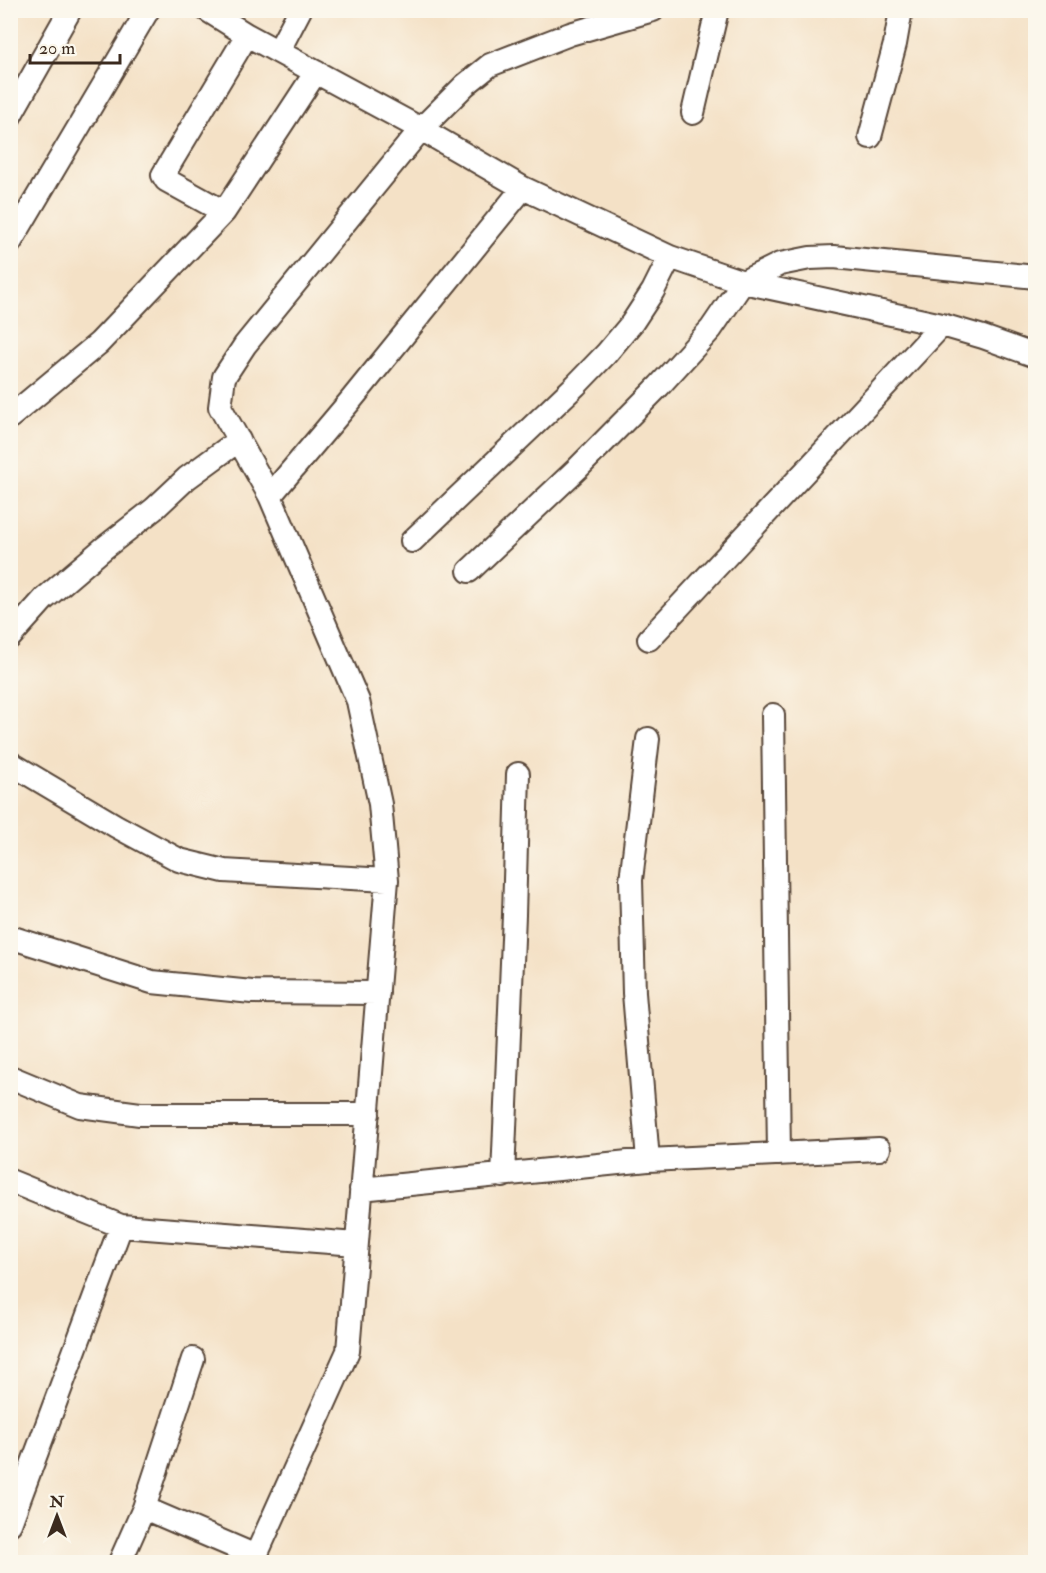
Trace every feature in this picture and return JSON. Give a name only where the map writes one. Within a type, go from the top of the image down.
[{"type":"street","points":[[10,116],[70,10]]},
{"type":"street","points":[[10,243],[148,10]]},
{"type":"street","points":[[207,10],[523,188],[670,257],[743,282],[942,326],[983,337],[1035,356]]},
{"type":"street","points":[[279,50],[300,10]]},
{"type":"street","points":[[144,1508],[254,1559],[348,1351],[387,880],[380,804],[358,700],[270,496],[220,407],[225,377],[245,345],[421,129],[465,85],[490,65],[570,34],[652,10]]},
{"type":"street","points":[[693,113],[717,10]]},
{"type":"street","points":[[870,137],[901,10]]},
{"type":"street","points":[[224,212],[166,180],[163,175],[247,34]]},
{"type":"street","points":[[10,417],[99,343],[224,212],[316,72]]},
{"type":"street","points":[[270,496],[523,188]]},
{"type":"street","points":[[412,541],[606,354],[633,322],[653,291],[670,257]]},
{"type":"street","points":[[469,571],[579,468],[687,357],[711,329],[743,282],[780,264],[810,258],[834,257],[1035,277]]},
{"type":"street","points":[[650,639],[942,326]]},
{"type":"street","points":[[10,637],[44,599],[188,478],[239,440]]},
{"type":"street","points":[[773,715],[779,1154]]},
{"type":"street","points":[[648,739],[631,880],[634,993],[648,1160]]},
{"type":"street","points":[[10,763],[116,826],[179,860],[224,871],[387,880]]},
{"type":"street","points":[[503,1176],[518,774]]},
{"type":"street","points":[[10,937],[152,982],[252,992],[378,993]]},
{"type":"street","points":[[10,1077],[80,1106],[140,1114],[368,1114]]},
{"type":"street","points":[[361,1189],[648,1160],[879,1149]]},
{"type":"street","points":[[10,1181],[121,1226],[356,1244]]},
{"type":"street","points":[[10,1524],[121,1226]]},
{"type":"street","points":[[120,1563],[144,1508],[193,1359]]}]
